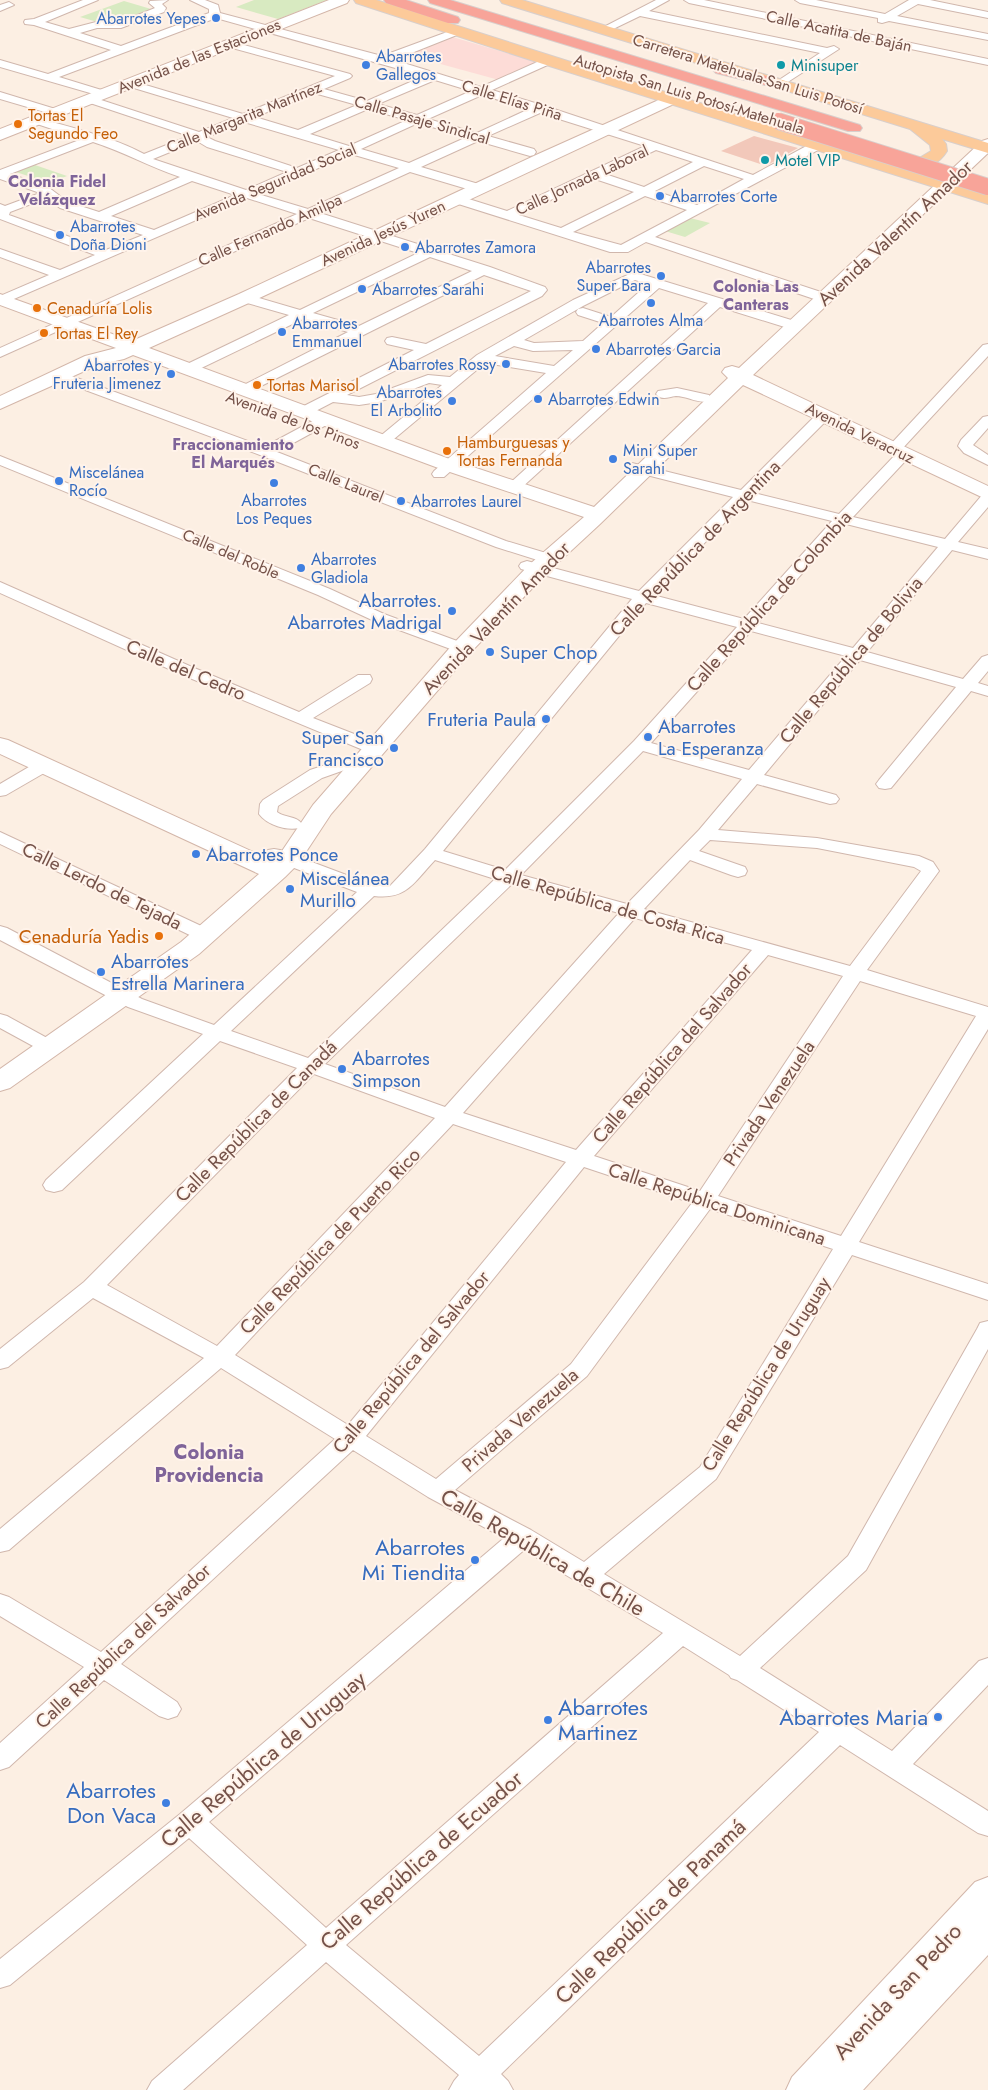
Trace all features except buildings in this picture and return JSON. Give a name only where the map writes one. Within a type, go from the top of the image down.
[{"type":"highway","name":"Autopista San Luis Potosí-Matehuala","points":[[391,0],[988,187]]},
{"type":"highway","points":[[435,0],[872,134]]},
{"type":"highway","points":[[492,18],[519,21],[772,82]]},
{"type":"highway","points":[[917,148],[988,170]]},
{"type":"main road","name":"Avenida de las Estaciones","points":[[0,135],[342,0]]},
{"type":"main road","points":[[362,0],[548,61],[988,199]]},
{"type":"main road","name":"Carretera Matehuala-San Luis Potosí","points":[[508,0],[979,146]]},
{"type":"main road","points":[[578,75],[599,77]]},
{"type":"main road","name":"Avenida Jesús Yuren","points":[[112,352],[466,190],[597,127],[655,94]]},
{"type":"main road","name":"Avenida Jesús Yuren","points":[[466,190],[530,152],[672,99]]},
{"type":"main road","points":[[866,162],[910,166],[920,165],[935,158],[939,149],[936,140],[905,122]]},
{"type":"main road","name":"Avenida Valentín Amador","points":[[0,1082],[44,1043],[116,994],[199,933],[275,863],[322,810],[369,746],[458,646],[538,563],[979,146]]},
{"type":"main road","points":[[988,175],[982,180],[984,188],[988,191]]},
{"type":"main road","name":"Avenida Jesús Yuren","points":[[0,403],[58,375],[245,298],[372,233]]},
{"type":"main road","name":"Avenida de los Pinos","points":[[1,303],[112,352],[382,441],[444,470],[514,487],[584,519]]},
{"type":"main road","name":"Avenida de los Pinos","points":[[112,352],[188,369],[444,470],[584,519]]},
{"type":"main road","name":"Avenida Valentín Amador","points":[[638,468],[704,398],[737,374]]},
{"type":"main road","name":"Avenida Veracruz","points":[[737,374],[988,496]]},
{"type":"main road","points":[[0,745],[275,863]]},
{"type":"main road","name":"Avenida Valentín Amador","points":[[275,863],[293,824],[347,763],[369,746]]},
{"type":"main road","name":"Avenida Valentín Amador","points":[[0,1063],[44,1043]]},
{"type":"main road","name":"Avenida San Pedro","points":[[829,2087],[988,1893]]},
{"type":"main road","name":"Avenida San Pedro","points":[[829,2087],[988,1928]]},
{"type":"street","points":[[93,0],[29,22],[121,50]]},
{"type":"street","points":[[68,33],[96,25],[121,25],[160,10],[162,8],[154,3],[163,0]]},
{"type":"street","points":[[49,77],[215,15],[214,7],[195,0]]},
{"type":"street","points":[[605,29],[664,0]]},
{"type":"street","name":"Calle Acatita de Baján","points":[[689,0],[988,62]]},
{"type":"street","points":[[800,0],[988,37]]},
{"type":"street","points":[[772,82],[829,52],[916,0],[988,14]]},
{"type":"street","points":[[638,12],[829,52]]},
{"type":"street","name":"Calle Elías Piña","points":[[215,15],[383,60],[483,90],[755,179]]},
{"type":"street","points":[[383,60],[458,30]]},
{"type":"street","name":"Calle Margarita Martínez","points":[[142,159],[346,76],[229,44]]},
{"type":"street","name":"Avenida Seguridad Social","points":[[1,303],[60,275],[352,149],[548,61]]},
{"type":"street","points":[[0,63],[49,77],[97,97],[185,129],[211,144],[298,172]]},
{"type":"street","points":[[0,76],[19,69]]},
{"type":"street","points":[[299,134],[435,76]]},
{"type":"street","points":[[128,83],[411,167],[466,190],[509,215],[615,249],[623,249],[646,238],[816,146]]},
{"type":"street","name":"Calle Pasaje Sindical","points":[[313,89],[530,152]]},
{"type":"street","points":[[3,98],[58,113]]},
{"type":"street","name":"Calle Fernando Amilpa","points":[[0,353],[541,108]]},
{"type":"street","points":[[38,121],[133,152],[142,159],[191,177],[372,233],[540,290],[332,398],[314,420],[265,452]]},
{"type":"street","points":[[0,175],[94,138]]},
{"type":"street","name":"Calle Jornada Laboral","points":[[509,215],[655,146]]},
{"type":"street","points":[[563,232],[703,162]]},
{"type":"street","points":[[593,174],[697,209]]},
{"type":"street","points":[[0,175],[50,193],[59,202],[154,234]]},
{"type":"street","points":[[99,217],[191,177]]},
{"type":"street","points":[[2,213],[50,193]]},
{"type":"street","points":[[2,213],[107,255]]},
{"type":"street","points":[[646,238],[821,297]]},
{"type":"street","points":[[188,369],[428,252]]},
{"type":"street","points":[[0,253],[60,275]]},
{"type":"street","points":[[245,390],[485,270]]},
{"type":"street","points":[[382,441],[482,358],[519,336],[634,276],[791,324]]},
{"type":"street","points":[[444,470],[657,284]]},
{"type":"street","points":[[600,293],[634,303]]},
{"type":"street","points":[[245,298],[360,331]]},
{"type":"street","points":[[514,487],[718,301]]},
{"type":"street","points":[[583,312],[613,322]]},
{"type":"street","points":[[512,341],[533,348],[587,345]]},
{"type":"street","points":[[392,342],[428,349]]},
{"type":"street","name":"Calle República de Colombia","points":[[508,877],[640,745],[748,626],[988,348]]},
{"type":"street","points":[[482,358],[557,371]]},
{"type":"street","name":"Calle Laurel","points":[[58,375],[265,452],[501,544],[538,563],[641,598],[857,654],[988,691]]},
{"type":"street","points":[[332,398],[359,401],[379,398],[428,379],[453,382]]},
{"type":"street","points":[[663,394],[677,392],[704,398]]},
{"type":"street","name":"Calle República de Argentina","points":[[370,890],[386,892],[396,890],[431,853],[641,598],[824,415]]},
{"type":"street","points":[[986,458],[969,450],[966,443],[988,420]]},
{"type":"street","name":"Calle del Roble","points":[[0,460],[126,513],[176,531],[324,592],[378,617],[458,646]]},
{"type":"street","points":[[638,468],[988,554]]},
{"type":"street","name":"Calle República de Bolivia","points":[[632,910],[705,834],[988,496]]},
{"type":"street","name":"Calle del Cedro","points":[[0,587],[135,650],[300,720],[369,746]]},
{"type":"street","points":[[885,784],[988,660]]},
{"type":"street","points":[[300,720],[364,680]]},
{"type":"street","points":[[640,745],[830,799]]},
{"type":"street","points":[[293,824],[275,819],[268,814],[269,804],[316,774],[347,763]]},
{"type":"street","points":[[0,792],[46,765]]},
{"type":"street","name":"Privada Venezuela","points":[[437,1490],[579,1370],[705,1200],[855,973],[930,872],[927,866],[919,862],[817,843],[705,834]]},
{"type":"street","name":"Calle Lerdo de Tejada","points":[[0,836],[199,933]]},
{"type":"street","name":"Calle República de Costa Rica","points":[[431,853],[508,877],[855,973],[988,1013]]},
{"type":"street","points":[[688,853],[738,871]]},
{"type":"street","points":[[275,863],[370,890]]},
{"type":"street","name":"Calle República de Canadá","points":[[0,1361],[92,1287],[311,1066],[508,877]]},
{"type":"street","points":[[54,1185],[370,890]]},
{"type":"street","name":"Calle República de Puerto Rico","points":[[0,1543],[220,1357],[450,1116],[632,910]]},
{"type":"street","name":"Calle República Dominicana","points":[[0,932],[116,994],[311,1066],[450,1116],[988,1292]]},
{"type":"street","name":"Calle República del Salvador","points":[[0,1760],[352,1437],[580,1159],[763,949]]},
{"type":"street","name":"Calle República de Uruguay","points":[[585,1576],[708,1473],[988,1013]]},
{"type":"street","points":[[0,1020],[44,1043]]},
{"type":"street","name":"Calle República de Chile","points":[[92,1287],[220,1357],[437,1490],[522,1537],[681,1632],[836,1732],[988,1825]]},
{"type":"street","points":[[740,1671],[857,1563],[988,1330]]},
{"type":"street","name":"Calle República de Uruguay","points":[[0,1976],[190,1822],[522,1537]]},
{"type":"street","points":[[0,1604],[102,1665],[168,1709]]},
{"type":"street","name":"Calle República de Ecuador","points":[[162,2090],[325,1944],[681,1632]]},
{"type":"street","points":[[894,1767],[988,1668]]},
{"type":"street","name":"Calle República de Panamá","points":[[480,2085],[836,1732]]},
{"type":"street","points":[[190,1822],[480,2085]]},
{"type":"shaded area","points":[[449,36],[540,63],[499,80],[404,54]]},
{"type":"green space","points":[[254,0],[327,0],[278,19],[236,7]]},
{"type":"green space","points":[[124,1],[151,9],[108,25],[80,17]]},
{"type":"green space","points":[[35,165],[67,176],[49,183],[16,172]]},
{"type":"green space","points":[[690,218],[710,223],[685,237],[665,231]]},
{"type":"place","name":"Abarrotes Yepes","points":[[216,18]]},
{"type":"place","name":"Abarrotes Gallegos","points":[[366,65]]},
{"type":"place","name":"Minisuper","points":[[781,65]]},
{"type":"place","name":"Tortas El Segundo Feo","points":[[18,124]]},
{"type":"place","name":"Motel VIP","points":[[765,160]]},
{"type":"place","name":"Abarrotes Corte","points":[[660,196]]},
{"type":"place","name":"Abarrotes Doña Dioni","points":[[60,235]]},
{"type":"place","name":"Abarrotes Zamora","points":[[405,247]]},
{"type":"place","name":"Abarrotes Super Bara","points":[[661,276]]},
{"type":"place","name":"Abarrotes Sarahi","points":[[362,289]]},
{"type":"place","name":"Abarrotes Alma","points":[[651,303]]},
{"type":"place","name":"Cenaduría Lolis","points":[[37,308]]},
{"type":"place","name":"Abarrotes Emmanuel","points":[[282,332]]},
{"type":"place","name":"Tortas El Rey","points":[[44,333]]},
{"type":"place","name":"Abarrotes Garcia","points":[[596,349]]},
{"type":"place","name":"Abarrotes Rossy","points":[[506,364]]},
{"type":"place","name":"Abarrotes y Fruteria Jimenez","points":[[171,374]]},
{"type":"place","name":"Tortas Marisol","points":[[257,385]]},
{"type":"place","name":"Abarrotes Edwin","points":[[538,399]]},
{"type":"place","name":"Abarrotes El Arbolito","points":[[452,401]]},
{"type":"place","name":"Hamburguesas y Tortas Fernanda","points":[[447,451]]},
{"type":"place","name":"Mini Super Sarahi","points":[[613,459]]},
{"type":"place","name":"Miscelánea Rocío","points":[[59,481]]},
{"type":"place","name":"Abarrotes Los Peques","points":[[274,483]]},
{"type":"place","name":"Abarrotes Laurel","points":[[401,501]]},
{"type":"place","name":"Abarrotes Gladiola","points":[[301,568]]},
{"type":"place","name":"Abarrotes. Abarrotes Madrigal","points":[[452,611]]},
{"type":"place","name":"Super Chop","points":[[490,652]]},
{"type":"place","name":"Fruteria Paula","points":[[546,719]]},
{"type":"place","name":"Abarrotes La Esperanza","points":[[648,737]]},
{"type":"place","name":"Super San Francisco","points":[[394,748]]},
{"type":"place","name":"Abarrotes Ponce","points":[[196,854]]},
{"type":"place","name":"Miscelánea Murillo","points":[[290,889]]},
{"type":"place","name":"Cenaduría Yadis","points":[[159,936]]},
{"type":"place","name":"Abarrotes Estrella Marinera","points":[[101,972]]},
{"type":"place","name":"Abarrotes Simpson","points":[[342,1069]]},
{"type":"place","name":"Abarrotes Mi Tiendita","points":[[475,1560]]},
{"type":"place","name":"Abarrotes Maria","points":[[938,1717]]},
{"type":"place","name":"Abarrotes Martinez","points":[[548,1720]]},
{"type":"place","name":"Abarrotes Don Vaca","points":[[166,1803]]},
{"type":"district","name":"Colonia Fidel Velázquez","points":[[57,190]]},
{"type":"district","name":"Colonia Las Canteras","points":[[756,295]]},
{"type":"district","name":"Fraccionamiento El Marqués","points":[[233,453]]},
{"type":"district","name":"Colonia Providencia","points":[[209,1464]]}]
